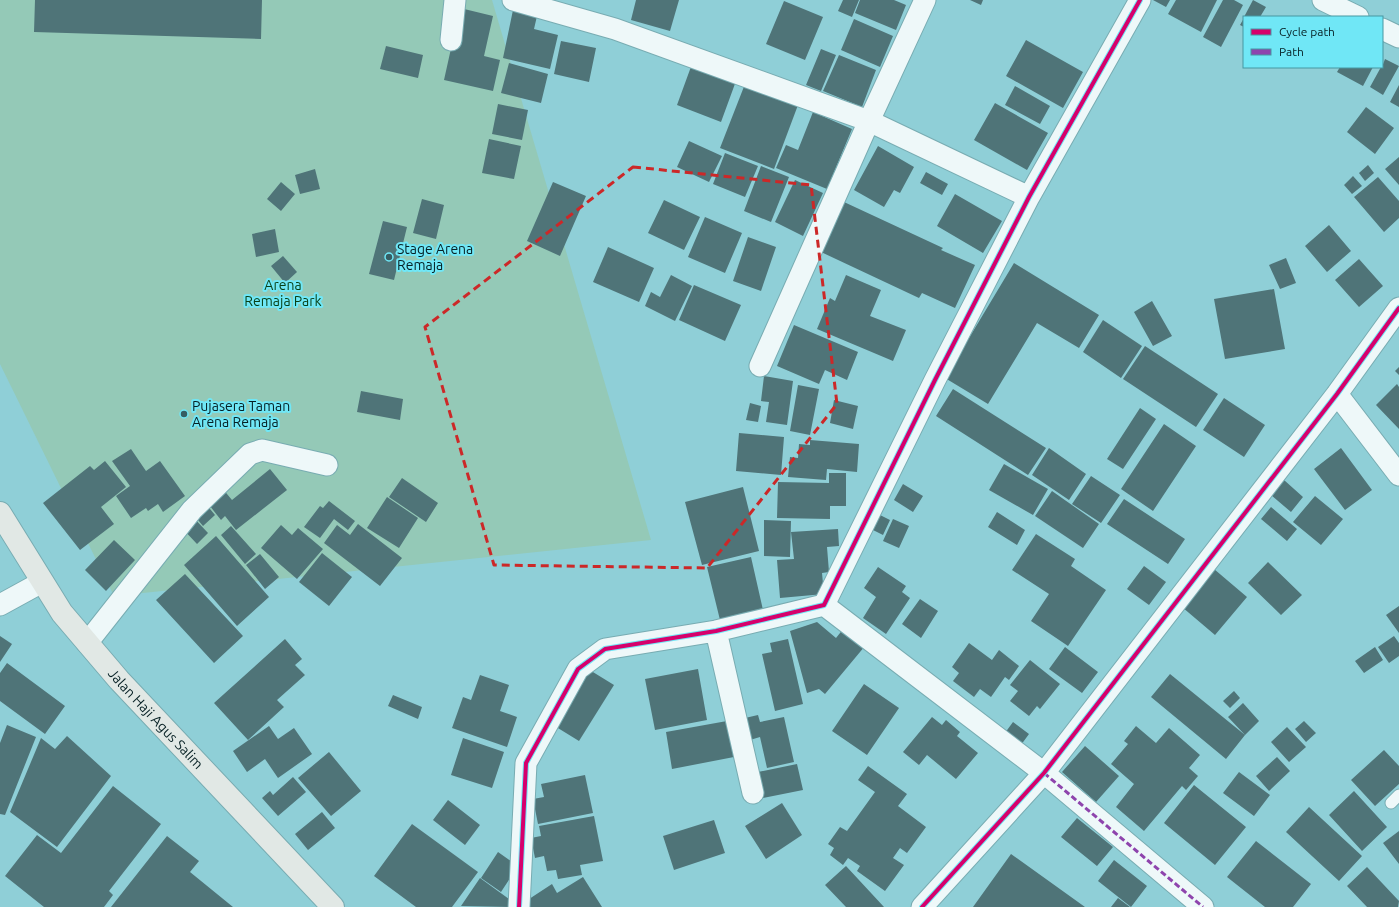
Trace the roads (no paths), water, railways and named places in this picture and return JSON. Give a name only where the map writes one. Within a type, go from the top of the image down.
[{"type":"main road","name":"Jalan Haji Agus Salim","points":[[0,513],[62,613],[87,643],[124,686],[333,907]]},
{"type":"street","points":[[451,40],[455,0]]},
{"type":"street","points":[[513,0],[615,29],[869,121],[1029,197]]},
{"type":"street","points":[[760,366],[869,121],[925,0]]},
{"type":"street","points":[[824,605],[934,380],[1029,197],[1140,0]]},
{"type":"street","points":[[1323,0],[1356,16]]},
{"type":"street","points":[[1383,29],[1399,37]]},
{"type":"street","points":[[922,907],[1044,773],[1336,394],[1399,308]]},
{"type":"street","points":[[1336,394],[1399,475]]},
{"type":"street","points":[[87,643],[192,510],[250,454],[262,450],[327,465]]},
{"type":"street","points":[[0,605],[42,582]]},
{"type":"street","points":[[519,907],[526,763],[578,669],[605,650],[716,631],[824,605]]},
{"type":"street","points":[[824,605],[1044,773],[1203,907]]},
{"type":"street","points":[[716,631],[753,793]]},
{"type":"lane","points":[[1391,803],[1399,795]]},
{"type":"place","name":"Stage Arena Remaja","points":[[389,257]]},
{"type":"place","name":"Pujasera Taman Arena Remaja","points":[[184,414]]},
{"type":"park label","name":"Arena Remaja Park","points":[[283,294]]}]
